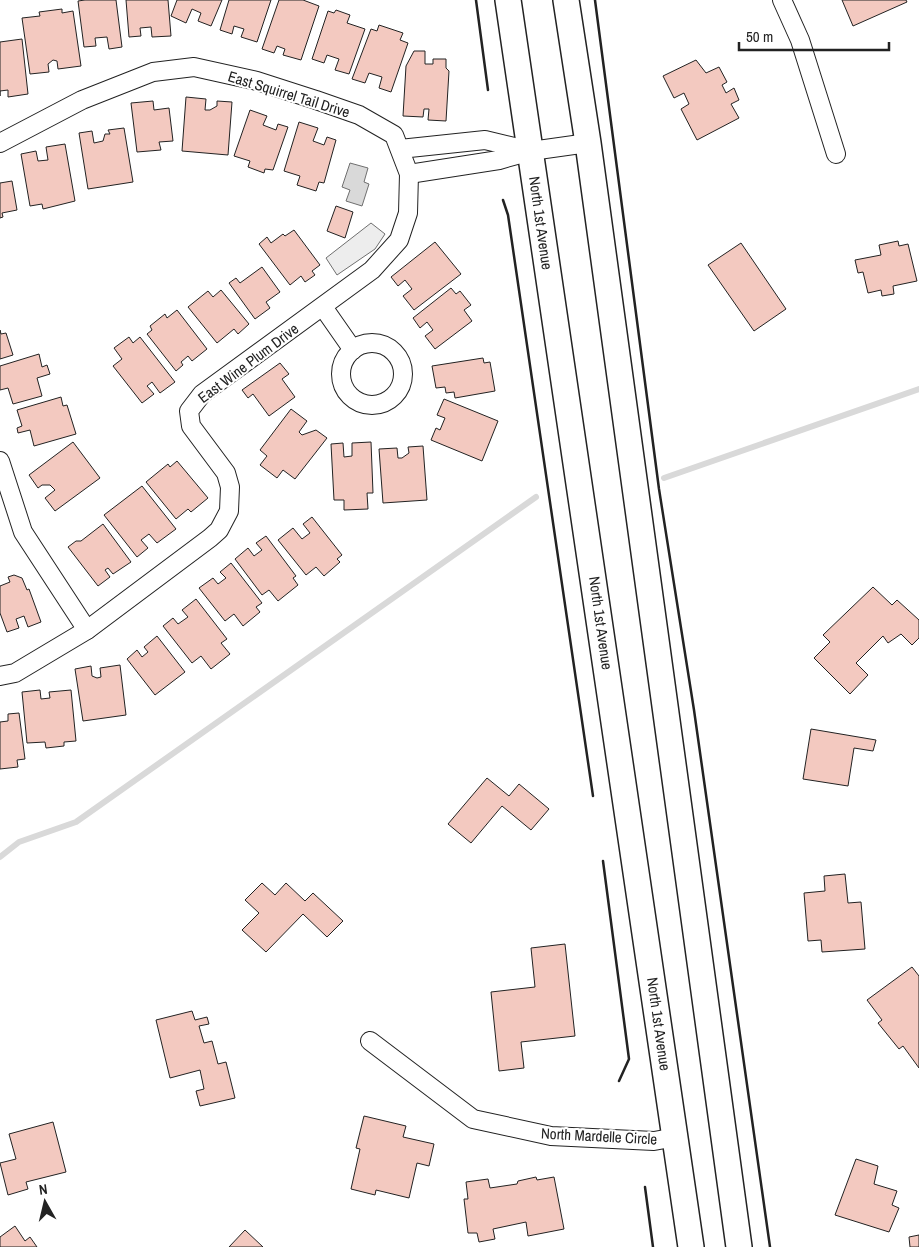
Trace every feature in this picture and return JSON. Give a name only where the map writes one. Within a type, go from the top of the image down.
[{"type":"main road","name":"North 1st Avenue","points":[[508,0],[691,1247]]},
{"type":"main road","points":[[566,0],[588,143],[738,1247]]},
{"type":"street","points":[[782,0],[800,40],[836,154]]},
{"type":"street","name":"East Squirrel Tail Drive","points":[[0,143],[82,100],[153,72],[194,67],[257,81],[359,115],[394,135],[409,172]]},
{"type":"street","points":[[400,149],[485,140],[531,151]]},
{"type":"street","points":[[409,172],[499,160],[531,151],[588,143]]},
{"type":"street","name":"East Wine Plum Drive","points":[[0,676],[16,673],[87,630],[210,538],[218,530],[229,511],[229,481],[191,426],[189,411],[202,394],[372,270],[399,240],[408,213],[409,172]]},
{"type":"street","points":[[323,307],[353,350]]},
{"type":"street","points":[[0,460],[22,532],[87,630]]},
{"type":"street","name":"North Mardelle Circle","points":[[370,1042],[473,1119],[551,1136],[654,1141],[676,1138]]},
{"type":"shaded area","points":[[350,163],[368,168],[364,182],[369,184],[362,206],[346,201],[350,190],[342,187]]},
{"type":"shaded area","points":[[371,223],[385,234],[375,249],[337,275],[326,258]]},
{"type":"building","points":[[116,0],[122,47],[109,49],[107,37],[95,38],[96,46],[84,47],[78,1]]},
{"type":"building","points":[[126,0],[168,0],[171,36],[152,37],[151,27],[140,28],[141,36],[129,37]]},
{"type":"building","points":[[177,0],[222,0],[211,26],[198,21],[201,13],[192,9],[186,23],[171,16]]},
{"type":"building","points":[[229,0],[271,0],[257,42],[241,37],[244,29],[234,26],[232,34],[220,30]]},
{"type":"building","points":[[279,0],[303,0],[319,6],[301,60],[283,55],[285,49],[277,46],[274,53],[262,49]]},
{"type":"building","points":[[842,0],[906,0],[907,2],[853,26]]},
{"type":"building","points":[[62,9],[62,13],[73,11],[81,66],[58,69],[57,61],[53,60],[48,64],[49,72],[30,74],[22,18],[40,16],[39,12]]},
{"type":"building","points":[[336,10],[350,15],[347,23],[365,29],[349,74],[335,70],[339,59],[327,55],[324,63],[312,59],[328,11],[334,13]]},
{"type":"building","points":[[379,25],[403,33],[400,40],[408,43],[391,92],[379,88],[382,77],[369,73],[365,83],[352,79],[371,29],[377,31]]},
{"type":"building","points":[[22,39],[28,94],[8,97],[8,90],[0,91],[0,42]]},
{"type":"building","points":[[414,51],[425,51],[425,64],[433,64],[433,59],[446,59],[446,68],[449,71],[446,121],[428,120],[429,109],[424,109],[423,117],[403,116],[406,66]]},
{"type":"building","points":[[696,60],[706,73],[719,67],[727,82],[722,85],[726,93],[734,88],[739,100],[731,104],[739,118],[697,140],[681,109],[689,104],[684,93],[674,98],[663,76]]},
{"type":"building","points":[[186,97],[206,99],[205,110],[210,110],[217,106],[217,101],[232,102],[228,155],[182,151]]},
{"type":"building","points":[[153,101],[154,110],[169,108],[173,141],[159,142],[161,150],[137,152],[131,103]]},
{"type":"building","points":[[250,110],[267,116],[263,125],[276,130],[278,124],[288,127],[273,170],[265,169],[264,173],[248,167],[250,161],[234,156]]},
{"type":"building","points":[[299,122],[318,128],[313,141],[324,145],[327,137],[336,140],[324,183],[319,182],[316,191],[297,185],[300,176],[284,171]]},
{"type":"building","points":[[124,128],[133,182],[88,189],[79,133],[92,131],[94,143],[103,141],[105,134],[110,134],[108,130]]},
{"type":"building","points":[[65,144],[75,201],[43,209],[42,204],[30,206],[21,154],[36,151],[38,161],[48,160],[46,147]]},
{"type":"building","points":[[12,181],[17,210],[2,213],[3,217],[0,218],[0,183]]},
{"type":"building","points":[[336,206],[353,212],[345,238],[327,231]]},
{"type":"building","points":[[294,230],[320,265],[312,271],[315,275],[305,282],[301,276],[290,285],[259,244],[267,237],[271,243],[283,234],[285,236]]},
{"type":"building","points":[[898,241],[899,246],[908,244],[917,281],[893,286],[894,294],[882,296],[881,290],[868,293],[863,272],[858,273],[855,260],[881,255],[879,245]]},
{"type":"building","points":[[435,242],[461,274],[414,310],[403,296],[412,289],[405,280],[398,286],[391,277]]},
{"type":"building","points":[[741,243],[786,309],[754,331],[708,265]]},
{"type":"building","points":[[262,267],[280,292],[266,302],[270,308],[255,319],[229,283],[236,278],[240,283]]},
{"type":"building","points":[[451,288],[456,294],[460,291],[471,305],[464,310],[472,321],[435,349],[425,336],[433,330],[427,322],[420,328],[413,318]]},
{"type":"building","points":[[221,290],[249,324],[238,334],[234,329],[217,343],[188,307],[208,291],[213,297]]},
{"type":"building","points":[[177,310],[207,349],[192,361],[188,356],[181,362],[183,365],[176,371],[147,334],[152,330],[150,326],[165,314],[167,318]]},
{"type":"building","points":[[0,330],[1,334],[6,333],[13,355],[0,359]]},
{"type":"building","points":[[129,337],[133,343],[140,337],[175,382],[160,393],[152,382],[147,386],[154,394],[142,403],[113,366],[122,359],[114,348]]},
{"type":"building","points":[[39,354],[42,367],[47,365],[50,374],[37,378],[42,396],[13,404],[8,388],[0,390],[0,366]]},
{"type":"building","points":[[483,358],[484,363],[490,362],[495,391],[455,398],[454,392],[446,393],[445,387],[436,388],[432,366]]},
{"type":"building","points":[[280,363],[289,374],[282,379],[295,397],[269,416],[253,394],[248,398],[242,390]]},
{"type":"building","points":[[61,397],[63,406],[67,405],[76,434],[34,446],[30,430],[18,433],[17,428],[22,426],[17,410]]},
{"type":"building","points":[[444,399],[498,421],[482,461],[431,440],[436,428],[440,430],[445,418],[437,415]]},
{"type":"building","points":[[291,409],[307,421],[299,432],[302,435],[316,430],[327,438],[295,479],[283,470],[277,478],[260,465],[267,456],[260,450]]},
{"type":"building","points":[[73,442],[100,478],[55,511],[45,498],[55,490],[50,485],[42,485],[38,488],[29,475]]},
{"type":"building","points":[[371,442],[373,493],[367,493],[368,509],[344,510],[344,500],[334,500],[331,444],[343,443],[344,457],[352,456],[352,443]]},
{"type":"building","points":[[423,446],[427,500],[383,503],[379,449],[397,448],[398,458],[402,458],[409,453],[408,447]]},
{"type":"building","points":[[177,461],[208,498],[191,512],[188,509],[176,519],[146,482],[168,464],[170,467]]},
{"type":"building","points":[[142,486],[176,529],[157,543],[149,534],[141,540],[148,548],[137,557],[104,515]]},
{"type":"building","points":[[312,517],[342,555],[337,559],[340,562],[324,576],[316,567],[306,575],[278,540],[293,528],[302,539],[310,533],[303,524]]},
{"type":"building","points":[[103,524],[131,562],[113,574],[108,568],[105,570],[110,577],[98,586],[68,547],[76,541],[81,541]]},
{"type":"building","points":[[266,536],[296,576],[293,578],[298,585],[278,601],[269,590],[262,595],[235,559],[248,548],[254,556],[262,550],[256,543]]},
{"type":"building","points":[[231,563],[262,603],[256,607],[260,612],[243,626],[234,614],[225,621],[199,588],[213,578],[218,584],[226,578],[220,572]]},
{"type":"building","points":[[14,575],[22,578],[27,590],[29,589],[41,622],[28,627],[24,616],[16,619],[19,628],[7,632],[0,613],[0,586],[10,582],[8,577]]},
{"type":"building","points":[[873,587],[892,605],[897,600],[919,620],[919,638],[912,645],[901,634],[888,643],[883,636],[856,663],[868,675],[850,694],[814,658],[830,642],[823,635]]},
{"type":"building","points":[[196,599],[227,639],[221,643],[230,654],[211,669],[201,656],[192,663],[163,626],[173,618],[178,624],[188,617],[182,610]]},
{"type":"building","points":[[157,636],[185,672],[155,695],[127,659],[137,650],[142,657],[148,652],[144,647]]},
{"type":"building","points":[[120,665],[126,715],[83,721],[75,669],[91,666],[92,676],[97,678],[101,677],[100,668]]},
{"type":"building","points":[[40,690],[41,699],[50,698],[49,692],[71,690],[76,741],[64,742],[64,746],[46,748],[45,742],[27,743],[22,692]]},
{"type":"building","points":[[19,713],[25,759],[17,760],[18,767],[0,769],[0,722],[8,721],[8,714]]},
{"type":"building","points":[[811,729],[876,740],[873,751],[854,748],[848,786],[803,779]]},
{"type":"building","points":[[487,778],[509,796],[519,784],[549,809],[531,830],[502,806],[471,843],[448,824]]},
{"type":"building","points":[[845,874],[848,903],[861,902],[865,949],[822,952],[821,940],[808,941],[804,893],[825,891],[824,876]]},
{"type":"building","points":[[262,883],[275,895],[286,883],[305,901],[313,893],[343,921],[327,937],[303,914],[266,952],[242,930],[259,913],[245,900]]},
{"type":"building","points":[[565,944],[575,1036],[521,1042],[524,1068],[499,1071],[491,992],[535,987],[531,948]]},
{"type":"building","points":[[912,967],[919,976],[919,1068],[903,1046],[899,1049],[878,1023],[882,1020],[867,1000]]},
{"type":"building","points":[[192,1011],[195,1020],[207,1017],[209,1024],[199,1026],[204,1043],[212,1041],[218,1064],[226,1062],[235,1098],[200,1106],[196,1091],[204,1089],[200,1070],[170,1078],[156,1020]]},
{"type":"building","points":[[364,1116],[406,1126],[403,1137],[434,1144],[429,1166],[417,1163],[409,1198],[376,1190],[375,1195],[351,1189],[360,1149],[356,1148]]},
{"type":"building","points":[[53,1122],[66,1172],[26,1182],[28,1189],[8,1195],[0,1163],[16,1159],[9,1134]]},
{"type":"building","points":[[856,1159],[878,1166],[874,1184],[897,1191],[892,1205],[899,1208],[889,1232],[835,1215]]},
{"type":"building","points":[[536,1177],[537,1180],[554,1177],[564,1229],[528,1236],[526,1222],[493,1229],[495,1239],[479,1242],[477,1233],[468,1233],[464,1199],[468,1199],[466,1182],[488,1179],[490,1188],[517,1184],[518,1181]]},
{"type":"building","points":[[15,1226],[25,1241],[30,1237],[37,1247],[0,1247],[0,1237]]},
{"type":"building","points":[[245,1230],[263,1247],[229,1247]]},
{"type":"building","points":[[919,1235],[919,1247],[910,1247],[909,1237]]},
{"type":"waterway","points":[[664,478],[919,389]]},
{"type":"waterway","points":[[0,857],[19,842],[76,822],[536,497]]},
{"type":"wall","points":[[476,0],[488,90]]},
{"type":"wall","points":[[595,0],[659,489],[694,710],[770,1247]]},
{"type":"wall","points":[[503,200],[508,215],[593,796]]},
{"type":"wall","points":[[603,861],[629,1059],[619,1081]]},
{"type":"wall","points":[[645,1187],[653,1247]]}]
